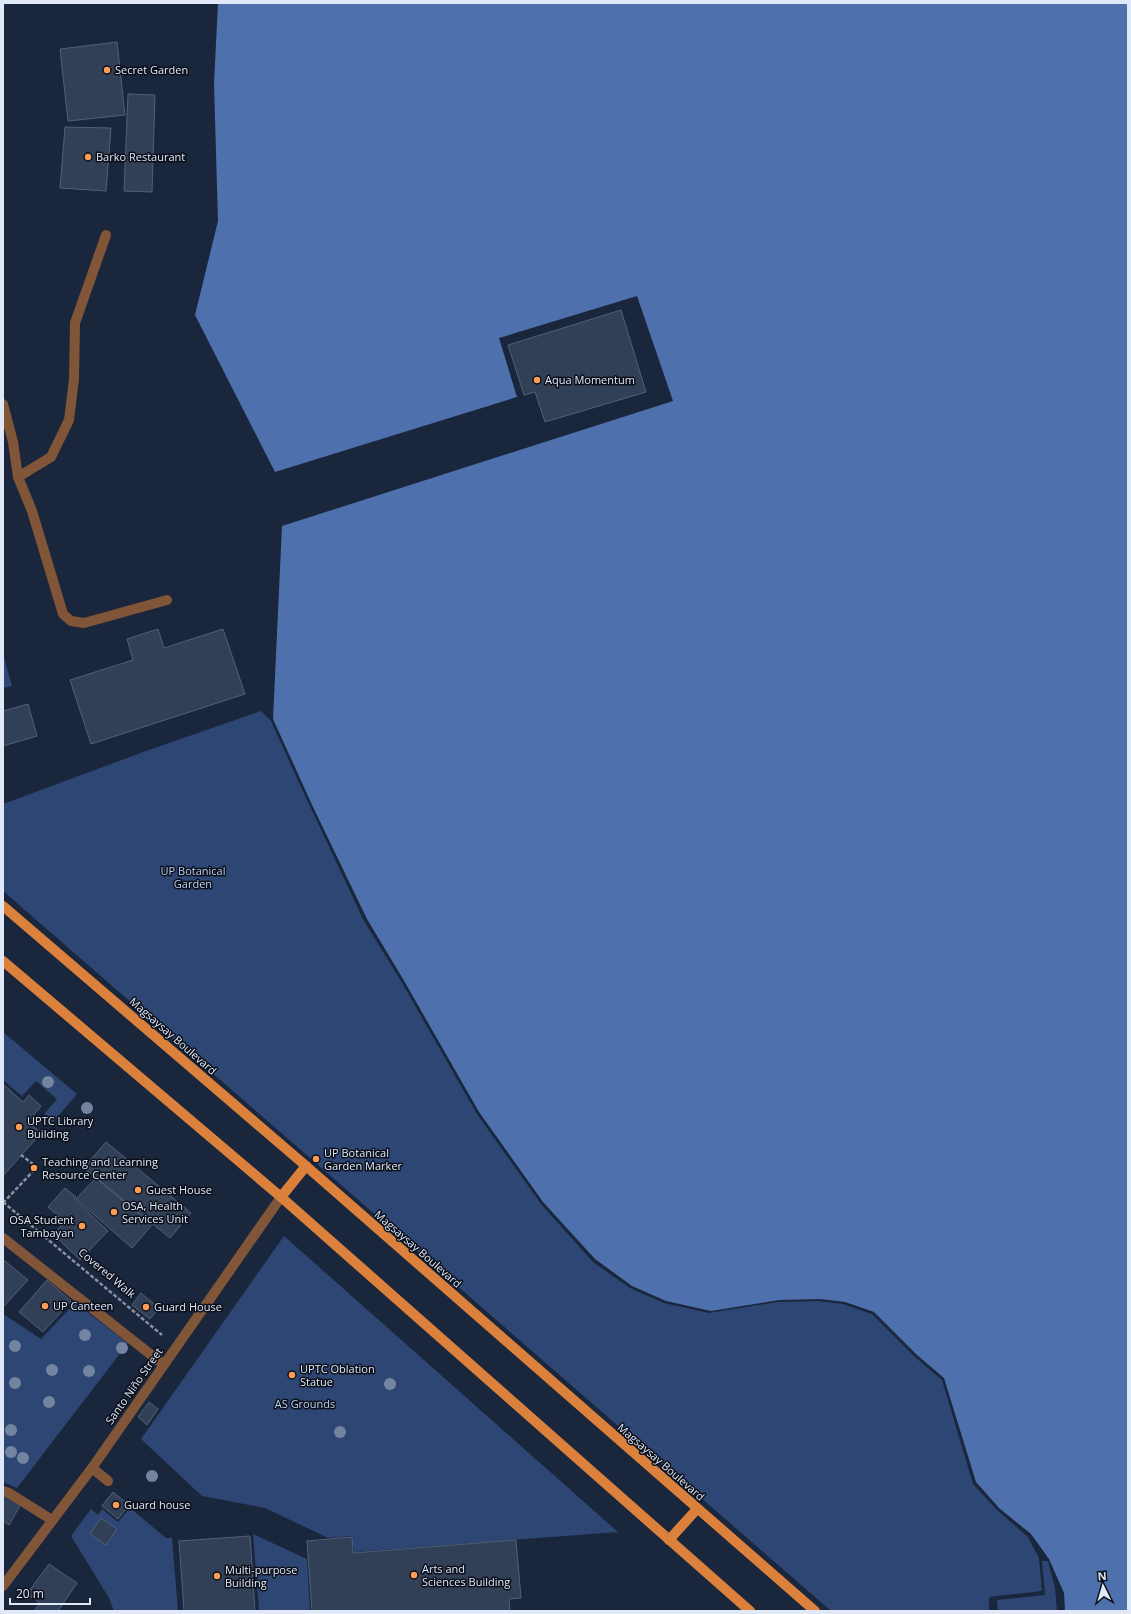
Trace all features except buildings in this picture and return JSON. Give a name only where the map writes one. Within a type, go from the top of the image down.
[{"type":"main road","name":"Magsaysay Boulevard","points":[[3,906],[306,1166],[815,1611]]},
{"type":"main road","points":[[3,961],[280,1197],[750,1611]]},
{"type":"main road","points":[[280,1197],[306,1166]]},
{"type":"main road","points":[[669,1540],[697,1509]]},
{"type":"street","points":[[18,476],[51,457],[69,420],[74,379],[75,323],[106,235]]},
{"type":"street","points":[[3,404],[13,442],[18,476],[32,511],[63,614],[71,621],[84,623],[167,600]]},
{"type":"street","name":"Santo Niño Street","points":[[3,1586],[92,1468],[280,1197]]},
{"type":"street","points":[[3,1238],[164,1364]]},
{"type":"street","points":[[92,1468],[108,1482]]},
{"type":"street","points":[[3,1492],[9,1493],[52,1520]]},
{"type":"path","name":"Covered Walk","points":[[21,1155],[37,1167],[3,1202],[176,1347]]},
{"type":"green space","points":[[3,654],[12,686],[3,688]]},
{"type":"green space","name":"UP Botanical Garden","points":[[261,711],[271,721],[364,921],[401,981],[477,1114],[541,1204],[593,1262],[630,1288],[664,1303],[709,1313],[777,1302],[818,1301],[843,1304],[872,1314],[915,1357],[942,1380],[973,1484],[997,1510],[1028,1537],[1039,1558],[1042,1591],[989,1597],[989,1611],[831,1611],[3,891],[3,804],[146,751]]},
{"type":"green space","points":[[3,1032],[77,1094],[53,1122],[44,1114],[57,1099],[36,1081],[22,1096],[3,1080]]},
{"type":"green space","name":"AS Grounds","points":[[284,1236],[618,1532],[354,1552],[352,1536],[328,1538],[265,1508],[202,1496],[141,1439]]},
{"type":"green space","points":[[75,1303],[128,1343],[17,1488],[3,1482],[3,1314],[41,1339]]},
{"type":"green space","points":[[130,1508],[166,1538],[172,1538],[178,1611],[114,1611],[109,1598],[71,1536],[91,1509],[98,1515],[102,1509],[118,1522]]},
{"type":"green space","points":[[253,1534],[307,1559],[310,1611],[259,1611]]},
{"type":"green space","points":[[1042,1561],[1048,1561],[1055,1588],[1057,1611],[998,1611],[997,1600],[1045,1595]]},
{"type":"shaded area","points":[[218,3],[1128,3],[1128,1611],[1065,1611],[1064,1593],[1049,1559],[1031,1534],[999,1508],[976,1482],[944,1378],[917,1355],[874,1312],[845,1302],[820,1299],[780,1300],[711,1311],[666,1301],[632,1286],[595,1259],[543,1202],[479,1112],[367,919],[313,807],[273,719],[282,526],[673,401],[637,296],[499,338],[517,397],[275,472],[195,315],[218,221],[214,84]]},
{"type":"place","name":"Secret Garden","points":[[107,70]]},
{"type":"place","name":"Barko Restaurant","points":[[88,157]]},
{"type":"place","name":"Aqua Momentum","points":[[537,380]]},
{"type":"place","name":"UPTC Library Building","points":[[19,1127]]},
{"type":"place","name":"UP Botanical Garden Marker","points":[[316,1159]]},
{"type":"place","name":"Teaching and Learning Resource Center","points":[[34,1168]]},
{"type":"place","name":"Guest House","points":[[138,1190]]},
{"type":"place","name":"OSA, Health Services Unit","points":[[114,1212]]},
{"type":"place","name":"OSA Student Tambayan","points":[[82,1226]]},
{"type":"place","name":"UP Canteen","points":[[45,1306]]},
{"type":"place","name":"Guard House","points":[[146,1307]]},
{"type":"place","name":"UPTC Oblation Statue","points":[[292,1375]]},
{"type":"place","name":"Guard house","points":[[116,1505]]},
{"type":"place","name":"Arts and Sciences Building","points":[[414,1575]]},
{"type":"place","name":"Multi-purpose Building","points":[[217,1576]]}]
